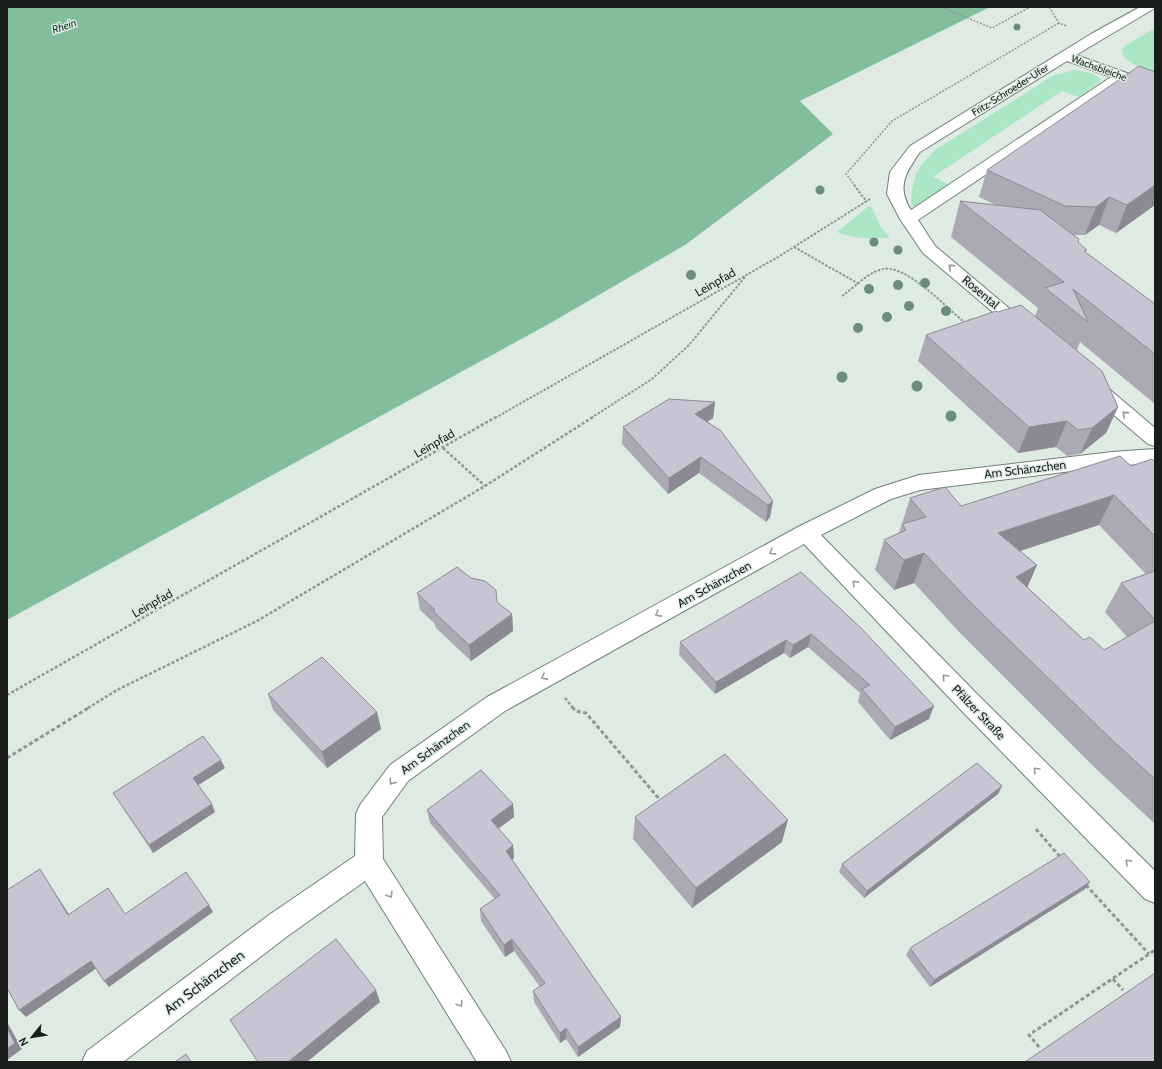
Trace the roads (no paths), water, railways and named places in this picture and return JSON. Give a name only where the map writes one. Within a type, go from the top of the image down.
[{"type":"street","name":"Fritz-Schroeder-Ufer","points":[[895,194],[898,172],[915,149],[1065,56],[1149,7]]},
{"type":"street","name":"Wachsbleiche","points":[[1065,56],[1155,88]]},
{"type":"street","points":[[908,219],[1121,77]]},
{"type":"street","name":"Rosental","points":[[895,194],[908,219],[929,249],[1039,342]]},
{"type":"street","points":[[1082,378],[1155,439]]},
{"type":"street","name":"Am Schänzchen","points":[[98,1062],[279,925],[369,862],[369,814],[399,773],[496,704],[806,533],[883,494],[920,483],[1104,460],[1155,456]]},
{"type":"street","name":"Pfälzer Straße","points":[[806,533],[967,700],[1155,890]]},
{"type":"street","points":[[369,862],[495,1062]]},
{"type":"water","name":"Rhein","points":[[7,7],[990,7],[800,101],[833,134],[685,245],[547,325],[7,620]]}]
